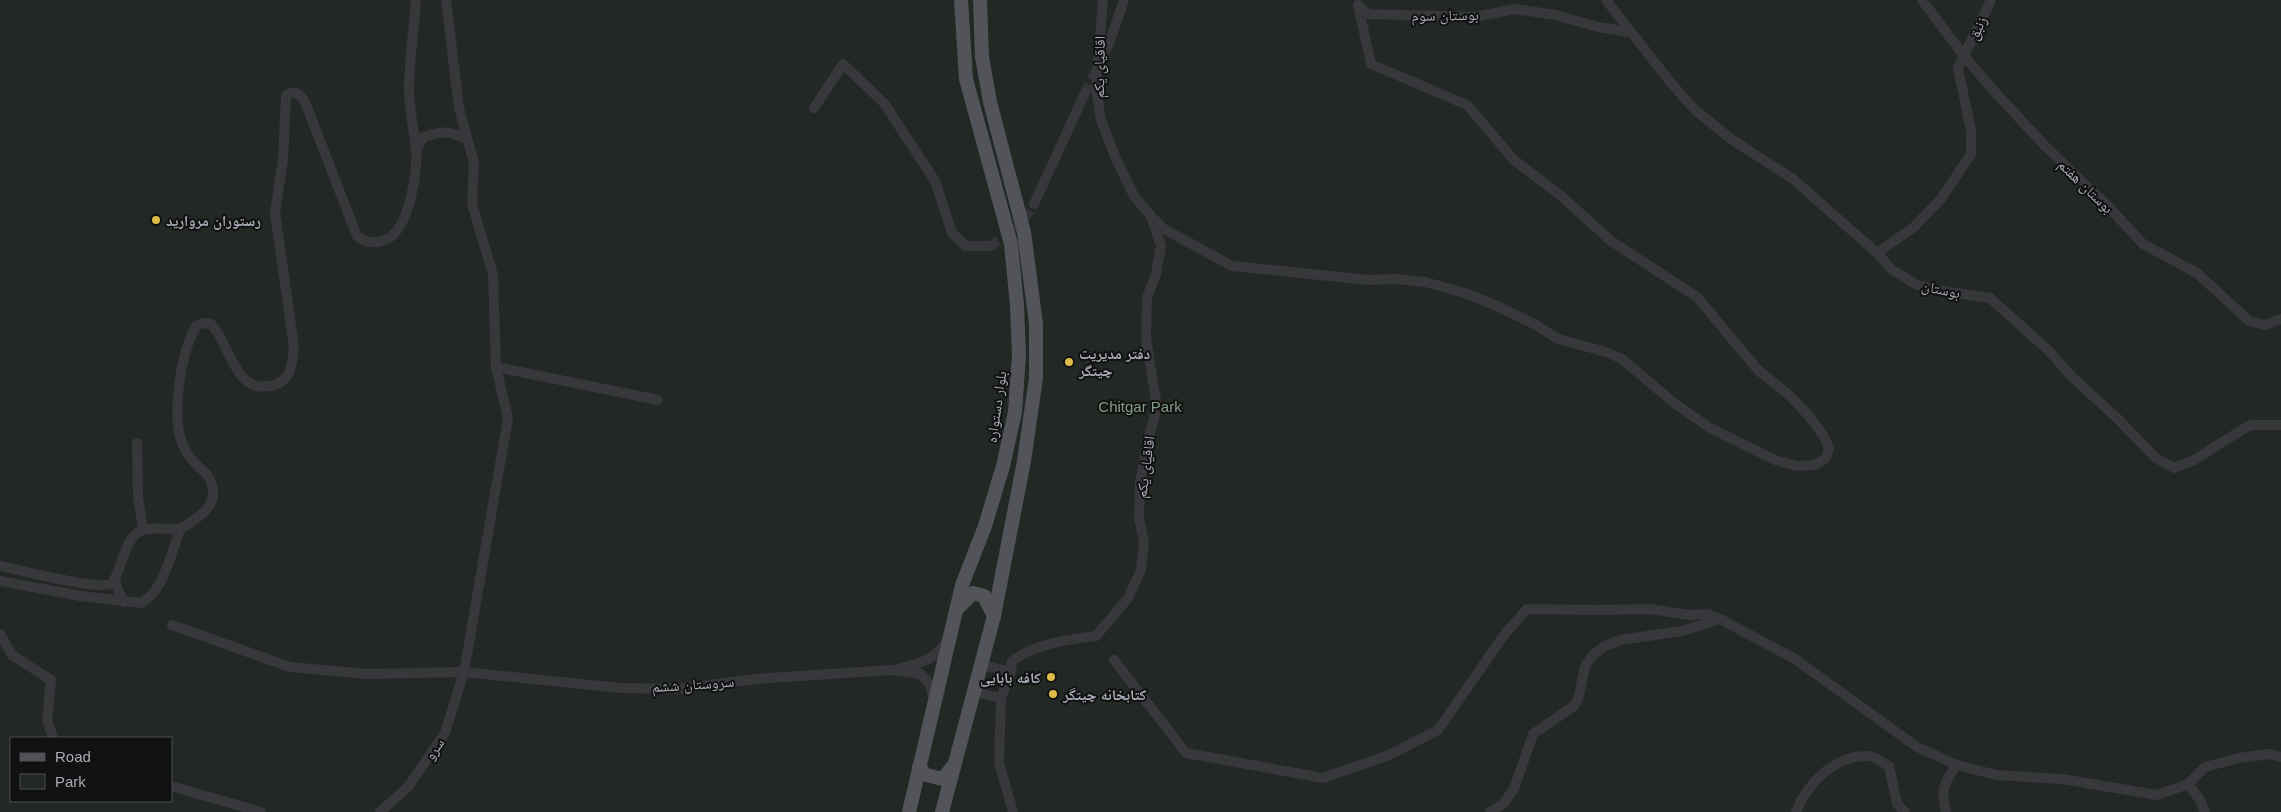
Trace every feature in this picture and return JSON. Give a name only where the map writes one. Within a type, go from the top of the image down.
[{"type":"main road","name":"بلوار دستواره","points":[[908,812],[962,585],[985,526],[1003,466],[1014,412],[1019,355],[1018,306],[1011,244],[966,79],[960,0]]},
{"type":"main road","points":[[942,812],[994,616],[1024,461],[1036,378],[1036,324],[1024,232],[990,102],[982,58],[980,0]]},
{"type":"main road","points":[[956,612],[963,601],[973,593],[984,596],[994,616]]},
{"type":"main road","points":[[919,766],[926,775],[942,779],[955,764]]},
{"type":"street","points":[[0,566],[101,586],[110,584],[115,578],[128,544],[134,534],[153,527],[180,529],[207,512],[212,502],[212,490],[208,475],[195,463],[182,444],[177,424],[184,361],[191,334],[196,326],[203,323],[211,324],[220,333],[236,370],[247,381],[268,387],[278,384],[286,378],[291,369],[294,347],[275,213],[283,159],[286,96],[290,92],[295,92],[305,102],[357,236],[363,241],[386,240],[402,225],[411,200],[416,151],[410,117],[409,84],[416,0]]},
{"type":"street","name":"سرو","points":[[380,812],[408,787],[445,732],[464,672],[508,418],[496,367],[492,275],[472,204],[474,163],[459,108],[446,0]]},
{"type":"street","name":"اقاقیای یکم","points":[[1013,812],[999,763],[1001,698],[1011,672],[1012,661],[1026,652],[1053,642],[1096,636],[1128,598],[1141,570],[1144,542],[1139,518],[1140,482],[1156,408],[1146,339],[1147,298],[1156,274],[1161,246],[1152,216],[1134,196],[1116,160],[1101,120],[1096,87],[1103,0]]},
{"type":"street","points":[[1109,44],[1124,0]]},
{"type":"street","name":"بوستان","points":[[1606,0],[1629,32],[1695,110],[1731,139],[1793,179],[1877,252],[1891,269],[1917,285],[1936,290],[1990,298],[2048,350],[2072,377],[2116,417],[2150,453],[2174,468],[2194,460],[2250,425],[2281,425]]},
{"type":"street","name":"بوستان هفتم","points":[[1922,0],[1964,56],[2046,147],[2108,206],[2143,244],[2197,273],[2249,321],[2265,325],[2281,318]]},
{"type":"street","name":"زنبق","points":[[1877,252],[1914,227],[1941,199],[1970,154],[1971,131],[1958,68],[1991,0]]},
{"type":"street","points":[[1152,216],[1164,230],[1232,266],[1369,280],[1396,279],[1425,282],[1466,293],[1536,325],[1558,339],[1606,352],[1622,359],[1674,403],[1710,428],[1775,460],[1797,466],[1815,465],[1826,458],[1829,448],[1824,435],[1809,416],[1790,396],[1758,370],[1697,297],[1611,241],[1560,195],[1514,160],[1467,105],[1371,64],[1359,3]]},
{"type":"street","name":"بوستان سوم","points":[[1359,3],[1368,14],[1475,16],[1515,9],[1556,15],[1598,27],[1629,32]]},
{"type":"street","points":[[814,108],[842,64],[884,103],[935,181],[952,233],[966,246],[990,246]]},
{"type":"street","points":[[1034,204],[1085,93]]},
{"type":"street","points":[[416,151],[423,137],[438,132],[454,132],[467,140]]},
{"type":"street","points":[[496,367],[658,400]]},
{"type":"street","points":[[137,443],[138,497],[143,530]]},
{"type":"street","points":[[0,582],[140,603],[149,599],[158,586],[180,529]]},
{"type":"street","points":[[115,578],[124,602]]},
{"type":"street","points":[[1114,660],[1186,753],[1323,778],[1389,755],[1438,730],[1504,635],[1527,609],[1650,609],[1690,616],[1708,614],[1796,659],[1917,747],[1957,765],[1996,775],[2062,779],[2157,795],[2188,784],[2205,766],[2239,758],[2270,754],[2281,757]]},
{"type":"street","points":[[1490,812],[1503,804],[1514,789],[1533,734],[1574,706],[1579,696],[1585,666],[1593,655],[1605,646],[1620,640],[1682,631],[1720,619]]},
{"type":"street","name":"سروستان ششم","points":[[172,625],[290,667],[366,674],[464,672],[620,688],[678,688],[756,678],[891,670]]},
{"type":"street","points":[[891,670],[925,662],[939,653],[952,633]]},
{"type":"street","points":[[0,634],[12,655],[51,680],[47,720],[53,737]]},
{"type":"street","points":[[982,665],[1011,672]]},
{"type":"street","points":[[891,670],[921,674],[930,685],[934,704]]},
{"type":"street","points":[[975,692],[1001,698]]},
{"type":"street","points":[[1796,812],[1819,776],[1843,761],[1856,756],[1871,756],[1890,766],[1897,804],[1905,812]]},
{"type":"street","points":[[1946,812],[1944,792],[1946,778],[1957,765]]},
{"type":"street","points":[[2188,784],[2200,800],[2205,812]]},
{"type":"street","points":[[172,786],[261,812]]},
{"type":"green space","name":"Chitgar Park","points":[[0,0],[2281,0],[2281,812],[0,812]]},
{"type":"tunnel","points":[[1085,93],[1109,44]]},
{"type":"tunnel","points":[[990,246],[1016,231],[1034,204]]},
{"type":"place","name":"رستوران مروارید","points":[[156,220]]},
{"type":"place","name":"دفتر مدیریت چیتگر","points":[[1069,362]]},
{"type":"place","name":"کافه بابایی","points":[[1051,677]]},
{"type":"place","name":"کتابخانه چیتگر","points":[[1053,694]]}]
